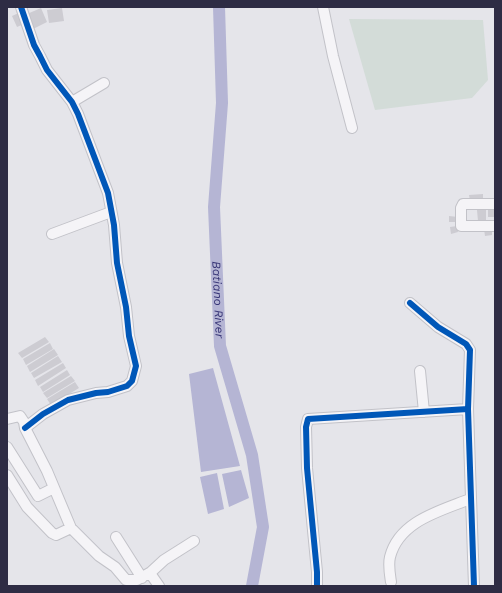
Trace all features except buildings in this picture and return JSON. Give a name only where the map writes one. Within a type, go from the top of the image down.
[{"type":"street","points":[[21,7],[34,45],[47,70],[72,102],[78,114],[108,193],[117,263],[124,294],[129,336],[136,359],[136,366],[132,381],[127,386],[108,392],[96,393],[68,400],[43,414],[25,428]]},
{"type":"street","points":[[323,7],[333,56],[352,128]]},
{"type":"street","points":[[72,102],[104,83]]},
{"type":"street","points":[[495,204],[464,204],[461,208],[461,226],[495,226]]},
{"type":"street","points":[[52,234],[111,212]]},
{"type":"street","points":[[410,303],[438,327],[466,344],[470,350],[468,409],[474,586]]},
{"type":"street","points":[[420,371],[424,412]]},
{"type":"street","points":[[317,586],[308,468],[306,426],[308,419],[468,409]]},
{"type":"street","points":[[7,419],[20,416],[24,422],[25,428],[48,471],[71,528],[98,556],[115,567],[126,580],[130,581],[142,578],[148,573],[152,572],[164,560],[194,541]]},
{"type":"street","points":[[7,446],[38,496],[54,488]]},
{"type":"street","points":[[7,475],[27,507],[52,533],[56,535],[71,528]]},
{"type":"street","points":[[391,582],[390,559],[395,542],[408,528],[427,516],[470,500]]},
{"type":"street","points":[[116,538],[142,578]]},
{"type":"street","points":[[152,572],[152,576],[159,586]]},
{"type":"shaded area","points":[[349,19],[483,20],[488,80],[472,98],[375,110]]},
{"type":"water","points":[[213,368],[240,466],[201,472],[189,374]]},
{"type":"water","points":[[241,470],[249,498],[229,507],[222,474]]},
{"type":"water","points":[[217,473],[224,509],[208,514],[200,477]]},
{"type":"waterway","name":"Batiano River","points":[[219,7],[222,103],[214,207],[220,346],[252,455],[263,527],[252,586]]},
{"type":"cycle path","points":[[21,7],[34,45],[47,70],[72,102],[78,114],[108,193],[114,225],[117,263],[126,307],[129,336],[136,366],[132,381],[127,386],[108,392],[96,393],[68,400],[43,414],[25,428]]},
{"type":"cycle path","points":[[410,303],[438,327],[466,344],[470,350],[468,409],[474,586]]},
{"type":"cycle path","points":[[317,586],[307,468],[306,427],[308,419],[468,409]]}]
